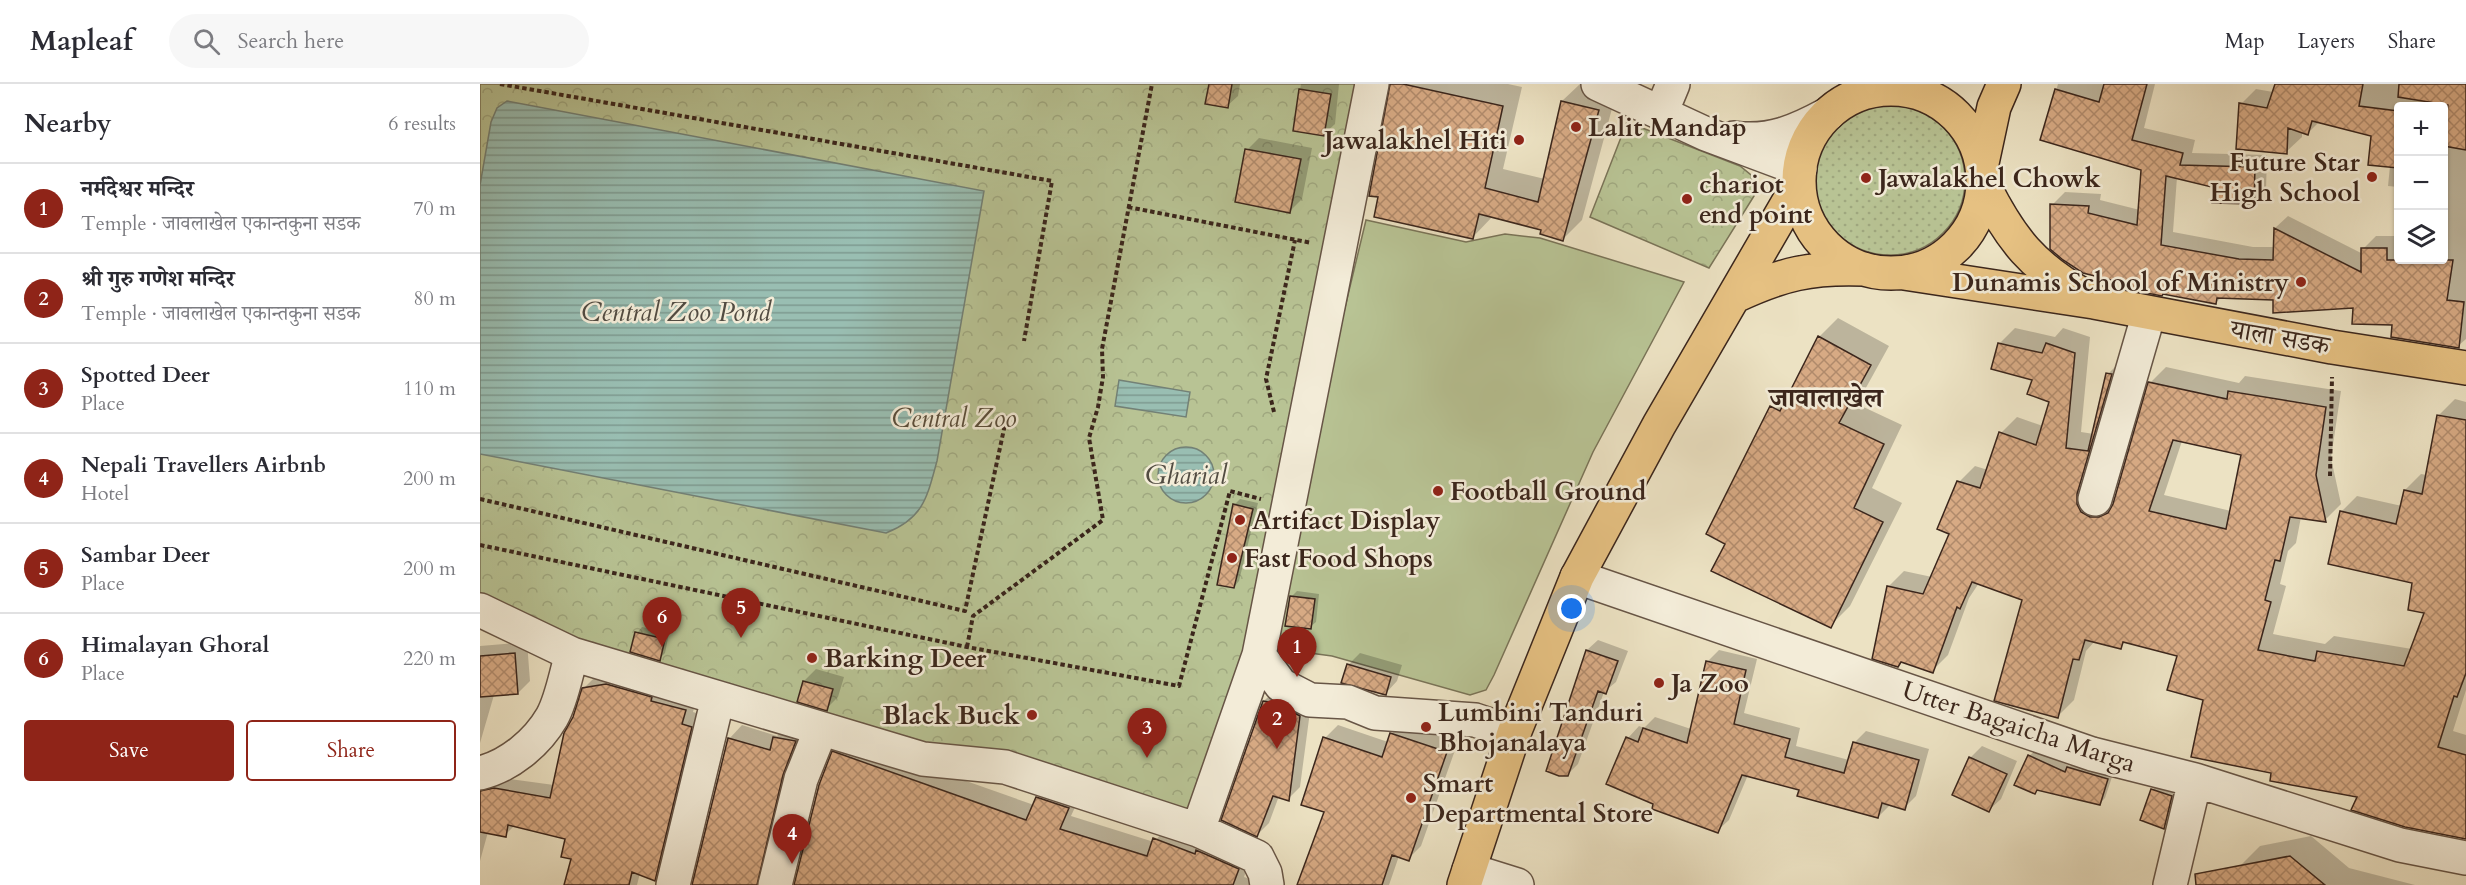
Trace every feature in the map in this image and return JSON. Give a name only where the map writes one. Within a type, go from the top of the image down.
[{"type":"main road","points":[[1899,273],[1931,265],[1958,245],[1976,218],[1994,107],[2004,84]]},
{"type":"main road","points":[[1466,878],[1514,733],[1577,577],[1659,425],[1735,296],[1799,176],[1805,149],[1814,130],[1828,114],[1866,90],[1901,90],[1936,100],[1957,116],[1968,131],[2003,224],[2028,256],[2056,281],[2094,302]]},
{"type":"main road","points":[[1799,176],[1804,212],[1818,237],[1838,257],[1864,269]]},
{"type":"main road","points":[[1735,296],[1776,278],[1805,271],[1864,269],[2094,302]]},
{"type":"main road","name":"याला सडक","points":[[2094,302],[2332,347],[2466,368]]},
{"type":"street","points":[[1198,830],[1260,654],[1372,84]]},
{"type":"street","points":[[1598,84],[1667,98],[1706,134],[1799,176]]},
{"type":"street","points":[[1706,134],[1753,141],[1789,135],[1828,114]]},
{"type":"street","points":[[2095,499],[2149,313]]},
{"type":"street","name":"Utter Bagaicha Marga","points":[[1577,577],[2092,754],[2195,780],[2400,845],[2466,858]]},
{"type":"street","points":[[480,610],[572,654],[923,759],[1005,767],[1198,830],[1257,857],[1265,873],[1267,885]]},
{"type":"street","points":[[480,773],[495,770],[529,746],[553,716],[572,654]]},
{"type":"street","points":[[1260,654],[1281,685],[1310,700],[1348,702],[1375,712],[1475,720],[1514,733]]},
{"type":"street","points":[[673,885],[718,698]]},
{"type":"street","points":[[775,885],[801,779],[821,729]]},
{"type":"street","points":[[2170,885],[2195,780]]},
{"type":"street","points":[[1466,878],[1517,885]]},
{"type":"path","points":[[500,84],[1052,181],[1024,341]]},
{"type":"path","points":[[967,647],[973,616],[1103,520],[1089,438],[1098,407],[1102,349],[1152,84]]},
{"type":"path","points":[[1128,207],[1339,249]]},
{"type":"path","points":[[1276,418],[1266,379],[1295,240]]},
{"type":"path","points":[[2330,476],[2332,347]]},
{"type":"path","points":[[965,611],[1007,415]]},
{"type":"path","points":[[480,545],[967,647],[1179,686],[1230,491],[1263,500],[1265,489]]},
{"type":"path","points":[[480,499],[965,611],[973,616]]},
{"type":"green space","name":"Central Zoo","points":[[480,84],[1357,84],[1260,613],[1195,823],[841,733],[480,605]]},
{"type":"green space","points":[[1890,105],[1919,110],[1932,117],[1943,127],[1953,138],[1960,151],[1965,180],[1960,209],[1953,222],[1943,233],[1932,243],[1919,250],[1890,255],[1861,250],[1848,243],[1837,233],[1827,222],[1820,209],[1815,180],[1820,151],[1827,138],[1837,127],[1848,117],[1861,110]]},
{"type":"green space","points":[[1627,122],[1740,166],[1751,175],[1754,196],[1709,268],[1590,217]]},
{"type":"green space","name":"Football Ground","points":[[1366,220],[1466,242],[1505,234],[1540,238],[1684,282],[1593,452],[1494,675],[1486,690],[1470,695],[1332,656],[1295,651],[1275,631],[1289,541]]},
{"type":"water","name":"Central Zoo Pond","points":[[507,101],[984,191],[937,461],[922,505],[909,520],[886,533],[480,454],[480,185],[491,122],[497,108]]},
{"type":"water","points":[[1119,380],[1190,392],[1186,417],[1115,406]]},
{"type":"water","name":"Gharial","points":[[1186,447],[1197,449],[1206,455],[1212,464],[1214,475],[1212,486],[1206,495],[1197,501],[1186,503],[1175,501],[1166,495],[1160,486],[1158,475],[1160,464],[1166,455],[1175,449]]},
{"type":"building","points":[[1209,84],[1232,84],[1228,108],[1205,104]]},
{"type":"building","points":[[1390,84],[1403,84],[1503,106],[1485,188],[1538,202],[1561,101],[1599,110],[1563,241],[1540,234],[1541,230],[1479,214],[1473,239],[1374,217],[1378,197],[1369,196]]},
{"type":"building","points":[[2104,84],[2147,84],[2132,140],[2183,153],[2180,165],[2255,167],[2254,204],[2212,203],[2212,187],[2166,176],[2161,245],[2239,259],[2273,260],[2274,228],[2361,272],[2361,248],[2387,248],[2387,260],[2394,260],[2394,264],[2448,264],[2448,260],[2453,260],[2447,300],[2464,302],[2459,348],[2391,337],[2392,325],[2352,324],[2353,308],[2273,313],[2273,300],[2217,298],[2216,304],[2163,294],[2162,296],[2126,289],[2127,284],[2083,273],[2063,260],[2050,249],[2050,204],[2089,206],[2088,213],[2137,225],[2141,170],[2040,140],[2055,89],[2099,102]]},
{"type":"building","points":[[2275,84],[2363,84],[2359,106],[2394,110],[2394,168],[2368,165],[2371,136],[2312,121],[2308,135],[2288,128],[2287,154],[2236,149],[2239,103],[2267,108]]},
{"type":"building","points":[[2399,84],[2466,84],[2466,150],[2448,147],[2448,102],[2429,102],[2398,97]]},
{"type":"building","points":[[1299,89],[1331,94],[1324,136],[1293,131]]},
{"type":"building","points":[[1245,149],[1301,159],[1290,213],[1235,202]]},
{"type":"building","points":[[1818,336],[1871,365],[1839,423],[1884,444],[1854,508],[1883,522],[1831,628],[1711,571],[1725,544],[1706,534],[1770,406],[1780,411]]},
{"type":"building","points":[[1998,343],[2042,353],[2046,343],[2075,353],[2066,448],[2088,451],[2106,373],[2112,374],[2077,494],[2077,504],[2081,512],[2090,517],[2099,517],[2108,513],[2113,504],[2148,382],[2227,399],[2228,391],[2326,407],[2316,475],[2326,522],[2290,517],[2280,561],[2275,560],[2265,600],[2271,602],[2258,650],[2315,661],[2317,651],[2404,666],[2424,613],[2408,610],[2412,583],[2328,564],[2340,511],[2396,524],[2404,490],[2422,494],[2437,415],[2466,420],[2466,673],[2457,697],[2454,696],[2438,747],[2466,755],[2466,839],[2405,827],[2351,810],[2357,797],[2270,781],[2271,773],[2191,757],[2203,700],[2167,690],[2177,656],[2123,642],[2121,649],[2085,640],[2079,660],[2073,659],[2058,718],[1994,701],[2022,600],[1972,582],[1960,609],[1957,607],[1933,673],[1901,662],[1898,667],[1872,659],[1887,586],[1923,594],[1949,534],[1937,529],[1957,481],[1980,488],[1999,432],[2036,445],[2049,402],[2027,394],[2032,380],[1991,369]],"holes":[[[2173,440],[2241,455],[2226,529],[2149,511]]]},
{"type":"building","points":[[1233,504],[1253,509],[1234,588],[1217,585]]},
{"type":"building","points":[[1290,596],[1315,599],[1311,629],[1285,626]]},
{"type":"building","points":[[635,632],[665,639],[660,661],[630,652]]},
{"type":"building","points":[[1586,650],[1618,661],[1606,694],[1598,691],[1568,776],[1559,776],[1546,771]]},
{"type":"building","points":[[515,653],[518,694],[480,697],[480,656]]},
{"type":"building","points":[[1706,661],[1746,670],[1734,724],[1790,739],[1785,757],[1844,773],[1853,742],[1919,760],[1905,810],[1882,803],[1878,818],[1797,796],[1799,790],[1742,775],[1718,833],[1652,809],[1653,804],[1606,784],[1626,737],[1638,742],[1643,728],[1687,743]]},
{"type":"building","points":[[1347,664],[1391,677],[1386,695],[1341,683]]},
{"type":"building","points":[[803,681],[833,689],[827,711],[797,702]]},
{"type":"building","points":[[606,684],[652,697],[651,701],[686,710],[682,724],[692,727],[655,881],[632,872],[629,885],[564,885],[571,859],[561,857],[565,839],[508,825],[506,837],[480,832],[480,791],[494,788],[550,798],[564,733],[573,717],[582,688]]},
{"type":"building","points":[[1263,701],[1276,703],[1300,716],[1289,801],[1273,796],[1257,837],[1221,820]]},
{"type":"building","points":[[1390,733],[1447,752],[1409,861],[1392,855],[1382,885],[1297,885],[1324,812],[1301,805],[1323,737],[1382,757]]},
{"type":"building","points":[[773,737],[796,741],[783,775],[757,885],[692,885],[728,738],[770,750]]},
{"type":"building","points":[[832,751],[1026,820],[1036,797],[1069,808],[1060,829],[1147,856],[1153,838],[1195,854],[1196,850],[1239,869],[1233,885],[794,885],[819,785]]},
{"type":"building","points":[[2028,755],[2065,772],[2067,767],[2108,779],[2100,805],[2037,790],[2035,794],[2014,785]]},
{"type":"building","points":[[1969,757],[2007,774],[1989,812],[1952,795]]},
{"type":"building","points":[[2151,789],[2172,796],[2164,829],[2140,820]]},
{"type":"building","points":[[2290,856],[2325,885],[2196,885],[2195,874]]},
{"type":"place","name":"Lalit Mandap","points":[[1576,127]]},
{"type":"place","name":"Jawalakhel Hiti","points":[[1519,140]]},
{"type":"place","name":"Future Star High School","points":[[2372,177]]},
{"type":"place","name":"Jawalakhel Chowk","points":[[1866,178]]},
{"type":"place","name":"chariot end point","points":[[1687,199]]},
{"type":"place","name":"Dunamis School of Ministry","points":[[2301,282]]},
{"type":"place","name":"Football Ground","points":[[1438,491]]},
{"type":"place","name":"Artifact Display","points":[[1240,520]]},
{"type":"place","name":"Fast Food Shops","points":[[1232,558]]},
{"type":"place","name":"Sambar Deer","points":[[741,638]]},
{"type":"place","name":"Himalayan Ghoral","points":[[662,647]]},
{"type":"place","name":"Barking Deer","points":[[812,658]]},
{"type":"place","name":"नर्मदेश्वर मन्दिर","points":[[1297,677]]},
{"type":"place","name":"Ja Zoo","points":[[1659,683]]},
{"type":"place","name":"Black Buck","points":[[1032,715]]},
{"type":"place","name":"Lumbini Tanduri Bhojanalaya","points":[[1426,727]]},
{"type":"place","name":"श्री गुरु गणेश मन्दिर","points":[[1277,749]]},
{"type":"place","name":"Spotted Deer","points":[[1147,758]]},
{"type":"place","name":"Smart Departmental Store","points":[[1411,798]]},
{"type":"place","name":"Nepali Travellers Airbnb","points":[[792,864]]},
{"type":"district","name":"जावालाखेल","points":[[1826,398]]}]
